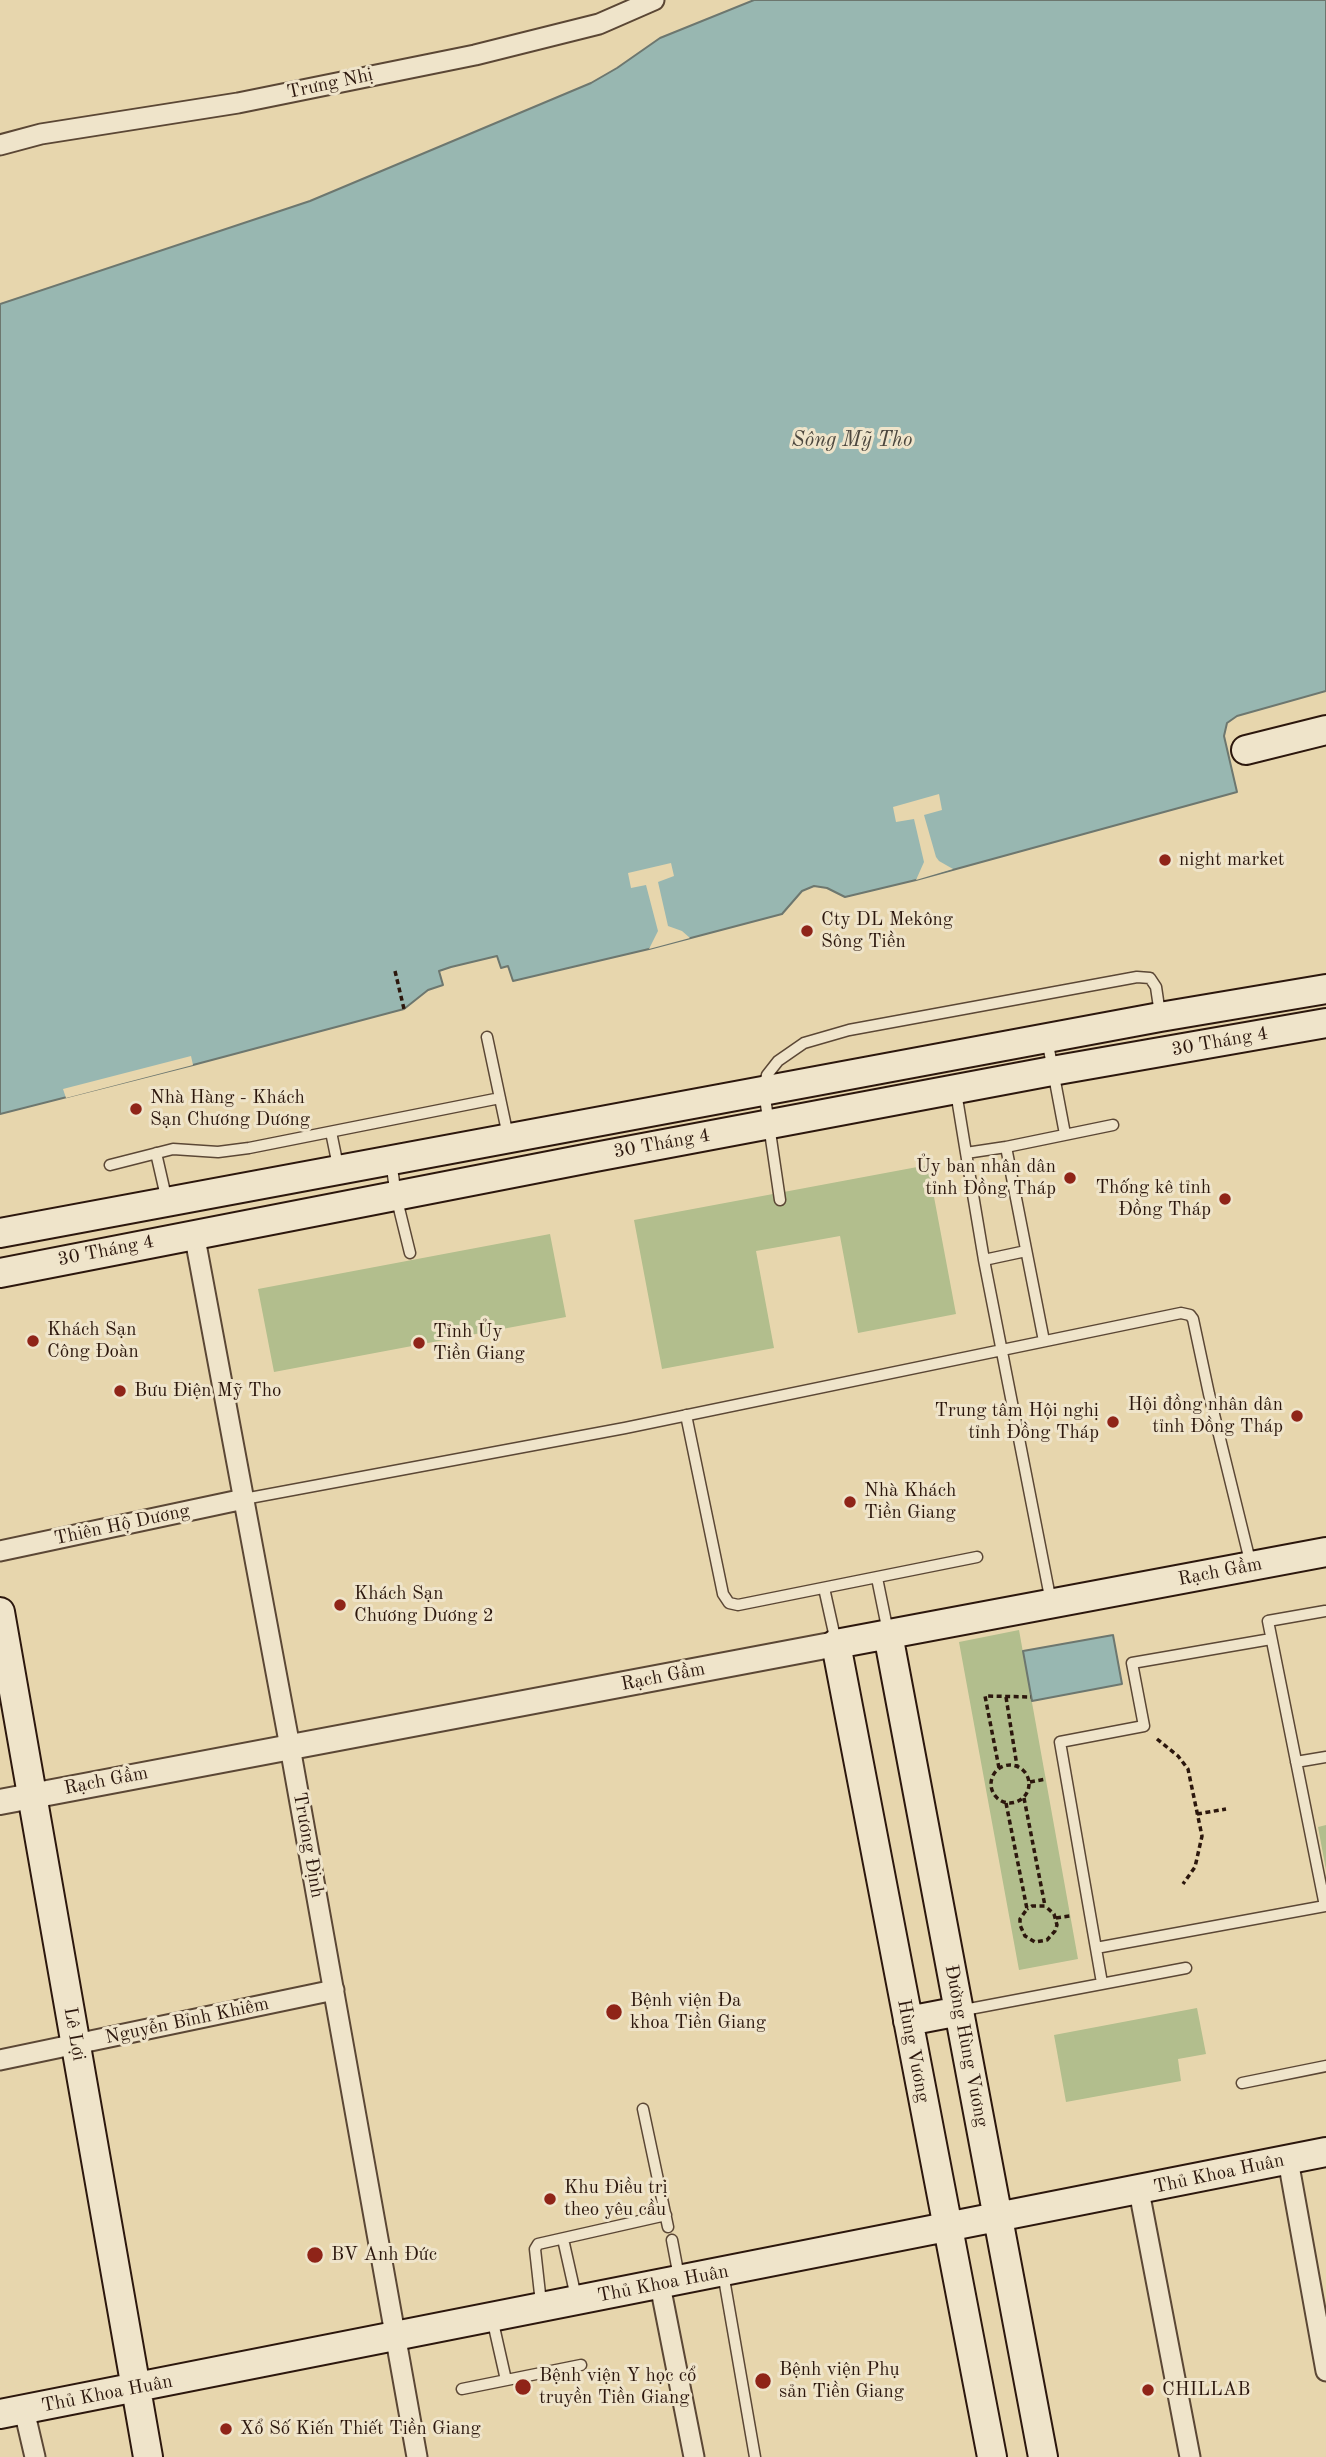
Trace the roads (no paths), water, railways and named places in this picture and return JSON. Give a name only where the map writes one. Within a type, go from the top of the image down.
[{"type":"main road","points":[[1247,750],[1326,730]]},
{"type":"main road","name":"30 Tháng 4","points":[[0,1233],[1160,1017],[1326,989]]},
{"type":"main road","points":[[1160,1017],[1165,1052]]},
{"type":"main road","name":"30 Tháng 4","points":[[0,1273],[594,1157],[1326,1023]]},
{"type":"main road","points":[[177,1200],[194,1233]]},
{"type":"main road","name":"Rạch Gầm","points":[[836,1644],[1326,1552]]},
{"type":"main road","name":"Lê Lợi","points":[[0,1612],[148,2457]]},
{"type":"main road","name":"Đường Hùng Vương","points":[[888,1634],[1042,2457]]},
{"type":"main road","name":"Hùng Vương","points":[[836,1644],[992,2457]]},
{"type":"main road","points":[[908,2021],[960,2011]]},
{"type":"main road","name":"Thủ Khoa Huân","points":[[12,2412],[1326,2152]]},
{"type":"street","name":"Trưng Nhị","points":[[0,145],[64,129],[238,103],[475,54],[599,24],[654,0]]},
{"type":"street","points":[[589,1123],[594,1157]]},
{"type":"street","name":"Trương Định","points":[[194,1233],[290,1747],[417,2457]]},
{"type":"street","name":"Thiên Hộ Dương","points":[[0,1551],[244,1499]]},
{"type":"street","name":"Rạch Gầm","points":[[0,1802],[836,1644]]},
{"type":"street","name":"Nguyễn Bỉnh Khiêm","points":[[0,2060],[334,1990]]},
{"type":"street","points":[[1288,2160],[1326,2371]]},
{"type":"street","points":[[1139,2191],[1190,2457]]},
{"type":"street","points":[[670,2283],[694,2457]]},
{"type":"street","points":[[12,2412],[35,2457]]},
{"type":"lane","points":[[780,1200],[764,1091],[767,1075],[778,1061],[804,1043],[849,1030],[1137,977],[1150,978],[1156,987],[1160,1017]]},
{"type":"lane","points":[[486,1037],[509,1138]]},
{"type":"lane","points":[[1047,1038],[1065,1134]]},
{"type":"lane","points":[[955,1090],[984,1260],[1051,1604]]},
{"type":"lane","points":[[110,1165],[173,1149],[219,1152],[249,1149],[500,1098]]},
{"type":"lane","points":[[966,1153],[1112,1125]]},
{"type":"lane","points":[[331,1132],[338,1170]]},
{"type":"lane","points":[[1006,1147],[1044,1341]]},
{"type":"lane","points":[[156,1153],[177,1200]]},
{"type":"lane","points":[[391,1160],[396,1196],[410,1253]]},
{"type":"lane","points":[[984,1260],[1026,1251]]},
{"type":"lane","points":[[244,1499],[686,1415],[1181,1313],[1190,1315],[1193,1319],[1251,1566]]},
{"type":"lane","points":[[686,1415],[723,1594],[729,1603],[738,1605],[977,1557]]},
{"type":"lane","points":[[877,1577],[888,1634]]},
{"type":"lane","points":[[824,1588],[836,1644]]},
{"type":"lane","points":[[1096,1948],[1326,1908],[1268,1621],[1325,1611]]},
{"type":"lane","points":[[1102,1983],[1060,1742],[1144,1726],[1132,1663],[1271,1639]]},
{"type":"lane","points":[[1296,1762],[1326,1757]]},
{"type":"lane","points":[[960,2011],[1186,1968]]},
{"type":"lane","points":[[1242,2082],[1326,2066]]},
{"type":"lane","points":[[643,2109],[668,2227]]},
{"type":"lane","points":[[542,2308],[535,2249],[538,2244],[666,2215]]},
{"type":"lane","points":[[563,2239],[576,2301]]},
{"type":"lane","points":[[670,2283],[672,2240]]},
{"type":"lane","points":[[723,2273],[755,2457]]},
{"type":"lane","points":[[492,2317],[506,2380]]},
{"type":"lane","points":[[463,2389],[581,2365]]},
{"type":"water","name":"Sông Mỹ Tho","points":[[754,0],[1326,0],[1326,691],[1237,716],[1227,723],[1224,736],[1237,792],[845,897],[827,888],[814,886],[802,891],[782,914],[513,981],[508,966],[501,968],[497,956],[451,967],[439,971],[443,985],[428,990],[404,1009],[0,1114],[0,304],[310,201],[591,83],[660,38]]},
{"type":"water","points":[[1113,1635],[1122,1684],[1032,1701],[1023,1651]]},
{"type":"place","name":"night market","points":[[1165,860]]},
{"type":"place","name":"Cty DL Mekông Sông Tiền","points":[[807,931]]},
{"type":"place","name":"Nhà Hàng - Khách Sạn Chương Dương","points":[[136,1109]]},
{"type":"place","name":"Ủy ban nhân dân tỉnh Đồng Tháp","points":[[1070,1178]]},
{"type":"place","name":"Thống kê tỉnh Đồng Tháp","points":[[1225,1199]]},
{"type":"place","name":"Khách Sạn Công Đoàn","points":[[33,1341]]},
{"type":"place","name":"Tỉnh Ủy Tiền Giang","points":[[419,1343]]},
{"type":"place","name":"Bưu Điện Mỹ Tho","points":[[120,1391]]},
{"type":"place","name":"Hội đồng nhân dân tỉnh Đồng Tháp","points":[[1297,1416]]},
{"type":"place","name":"Trung tâm Hội nghị tỉnh Đồng Tháp","points":[[1113,1422]]},
{"type":"place","name":"Nhà Khách Tiền Giang","points":[[850,1502]]},
{"type":"place","name":"Khách Sạn Chương Dương 2","points":[[340,1605]]},
{"type":"place","name":"Bệnh viện Đa khoa Tiền Giang","points":[[614,2012]]},
{"type":"place","name":"Khu Điều trị theo yêu cầu","points":[[550,2199]]},
{"type":"place","name":"BV Anh Đức","points":[[315,2255]]},
{"type":"place","name":"Bệnh viện Phụ sản Tiền Giang","points":[[763,2381]]},
{"type":"place","name":"Bệnh viện Y học cổ truyền Tiền Giang","points":[[523,2387]]},
{"type":"place","name":"CHILLAB","points":[[1148,2390]]},
{"type":"place","name":"Xổ Số Kiến Thiết Tiền Giang","points":[[226,2429]]}]
